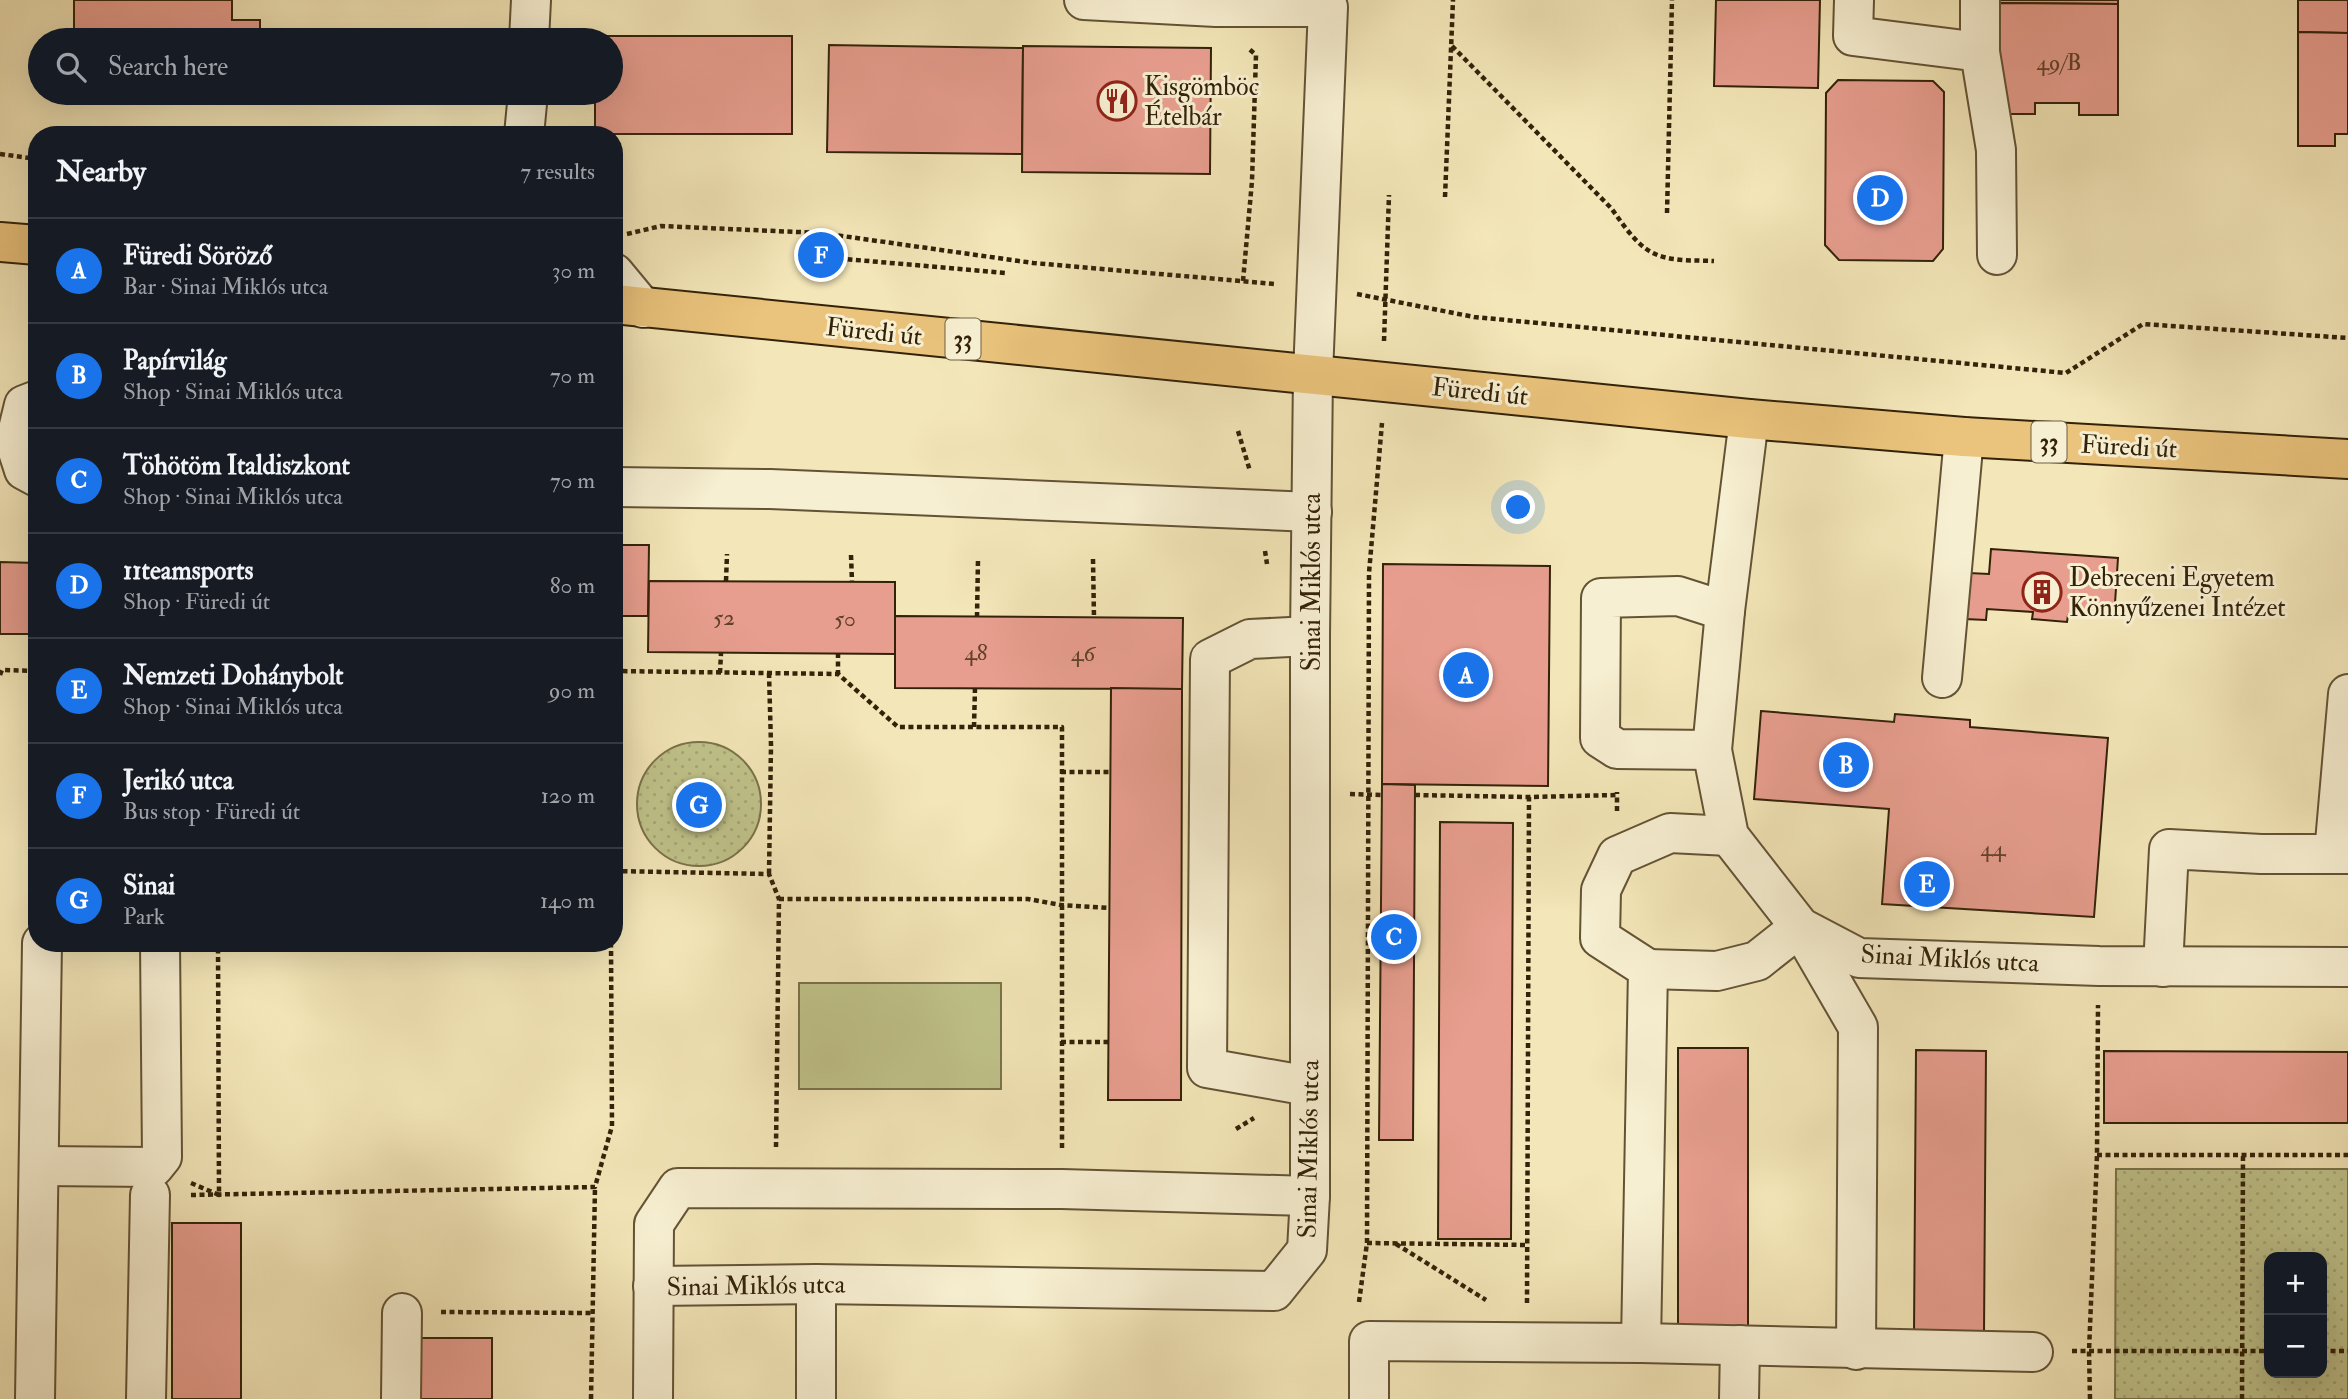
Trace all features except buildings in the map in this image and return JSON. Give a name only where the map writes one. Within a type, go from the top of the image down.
[{"type":"main road","points":[[0,242],[28,244]]},
{"type":"main road","name":"Füredi út","points":[[629,306],[1749,419],[1964,437],[2348,459]]},
{"type":"street","points":[[530,28],[531,0]]},
{"type":"street","points":[[1084,0],[1328,3]]},
{"type":"street","points":[[1854,0],[1853,36],[1980,52]]},
{"type":"street","points":[[1980,0],[1980,52],[1996,150],[1997,255]]},
{"type":"street","name":"Sinai Miklós utca","points":[[653,1286],[816,1284],[1274,1291],[1307,1250],[1310,1196],[1312,374],[1328,3]]},
{"type":"street","points":[[525,126],[527,105]]},
{"type":"street","points":[[28,403],[24,405],[15,442],[24,470],[28,472]]},
{"type":"street","name":"Sinai Miklós utca","points":[[1749,419],[1724,611],[1712,750],[1729,836],[1800,927],[1859,958],[2099,966],[2348,967]]},
{"type":"street","points":[[1942,678],[1964,437]]},
{"type":"street","points":[[623,487],[770,489],[1312,512]]},
{"type":"street","points":[[1712,750],[1617,749],[1600,738],[1601,598],[1678,596],[1724,611]]},
{"type":"street","points":[[1309,1086],[1207,1068],[1210,659],[1250,639],[1310,636]]},
{"type":"street","points":[[2163,967],[2169,849],[2341,854],[2348,694]]},
{"type":"street","points":[[1729,836],[1670,834],[1617,856],[1601,890],[1600,937],[1648,969],[1717,971],[1757,961],[1800,927],[1858,1027],[1857,1350]]},
{"type":"street","points":[[35,1399],[42,952]]},
{"type":"street","points":[[146,1399],[163,1186],[160,952]]},
{"type":"street","points":[[1641,1343],[1648,969]]},
{"type":"street","points":[[40,1166],[163,1186]]},
{"type":"street","points":[[653,1399],[654,1224],[678,1188],[1062,1189],[1310,1196]]},
{"type":"street","points":[[816,1284],[816,1399]]},
{"type":"street","points":[[401,1399],[402,1313]]},
{"type":"street","points":[[1369,1399],[1364,1326],[1641,1343],[2033,1352]]},
{"type":"street","points":[[1740,1345],[1740,1399]]},
{"type":"path","points":[[1445,197],[1453,0]]},
{"type":"path","points":[[1667,213],[1672,0]]},
{"type":"path","points":[[626,234],[661,226],[821,233],[1033,263],[1243,281],[1252,181],[1256,55],[1244,43]]},
{"type":"path","points":[[1452,46],[1611,208],[1630,234],[1653,254],[1678,259],[1714,261]]},
{"type":"path","points":[[0,154],[28,158]]},
{"type":"path","points":[[1389,195],[1385,299],[1474,317],[2066,373],[2143,324],[2348,338]]},
{"type":"path","points":[[822,257],[1006,273]]},
{"type":"path","points":[[1364,1326],[1367,1243],[1369,573],[1381,446]]},
{"type":"path","points":[[726,581],[727,554]]},
{"type":"path","points":[[851,555],[852,582]]},
{"type":"path","points":[[977,617],[978,559]]},
{"type":"path","points":[[1093,559],[1094,618]]},
{"type":"path","points":[[720,673],[721,653]]},
{"type":"path","points":[[838,653],[838,674]]},
{"type":"path","points":[[0,675],[2,670],[28,671]]},
{"type":"path","points":[[623,671],[838,674],[898,727],[1062,727],[1062,1189]]},
{"type":"path","points":[[769,673],[769,874],[779,899],[775,1128]]},
{"type":"path","points":[[974,727],[975,688]]},
{"type":"path","points":[[1617,749],[1617,856]]},
{"type":"path","points":[[1061,772],[1110,772]]},
{"type":"path","points":[[1415,795],[1617,795]]},
{"type":"path","points":[[1527,1299],[1529,797]]},
{"type":"path","points":[[623,871],[769,874]]},
{"type":"path","points":[[779,899],[1028,899],[1061,905],[1109,908]]},
{"type":"path","points":[[218,952],[219,1195]]},
{"type":"path","points":[[591,1399],[595,1187],[612,1126],[611,952]]},
{"type":"path","points":[[2090,1399],[2099,966]]},
{"type":"path","points":[[1061,1042],[1109,1042]]},
{"type":"path","points":[[2097,1155],[2348,1155]]},
{"type":"path","points":[[2242,1399],[2243,1155]]},
{"type":"path","points":[[163,1186],[219,1195]]},
{"type":"path","points":[[163,1186],[219,1195],[595,1187]]},
{"type":"path","points":[[1367,1243],[1528,1245]]},
{"type":"path","points":[[1396,1243],[1493,1305]]},
{"type":"path","points":[[462,1312],[592,1313]]},
{"type":"path","points":[[2033,1352],[2264,1351]]},
{"type":"path","points":[[2327,1351],[2348,1351]]},
{"type":"green space","points":[[699,742],[723,747],[743,760],[756,780],[761,804],[756,828],[743,848],[723,861],[699,866],[675,861],[655,848],[642,828],[637,804],[642,780],[655,760],[675,747]]},
{"type":"green space","points":[[799,983],[1001,983],[1001,1089],[799,1089]]},
{"type":"green space","points":[[2116,1169],[2348,1169],[2348,1399],[2115,1399]]},
{"type":"place","name":"Kisgömböc Ételbár","points":[[1117,101]]},
{"type":"place","name":"11teamsports","points":[[1880,198]]},
{"type":"place","name":"Jerikó utca","points":[[821,255]]},
{"type":"place","name":"Debreceni Egyetem Könnyűzenei Intézet","points":[[2042,592]]},
{"type":"place","name":"Füredi Söröző","points":[[1466,675]]},
{"type":"place","name":"Papírvilág","points":[[1846,765]]},
{"type":"place","name":"Sinai","points":[[699,805]]},
{"type":"place","name":"Nemzeti Dohánybolt","points":[[1927,884]]},
{"type":"place","name":"Töhötöm Italdiszkont","points":[[1394,937]]}]
